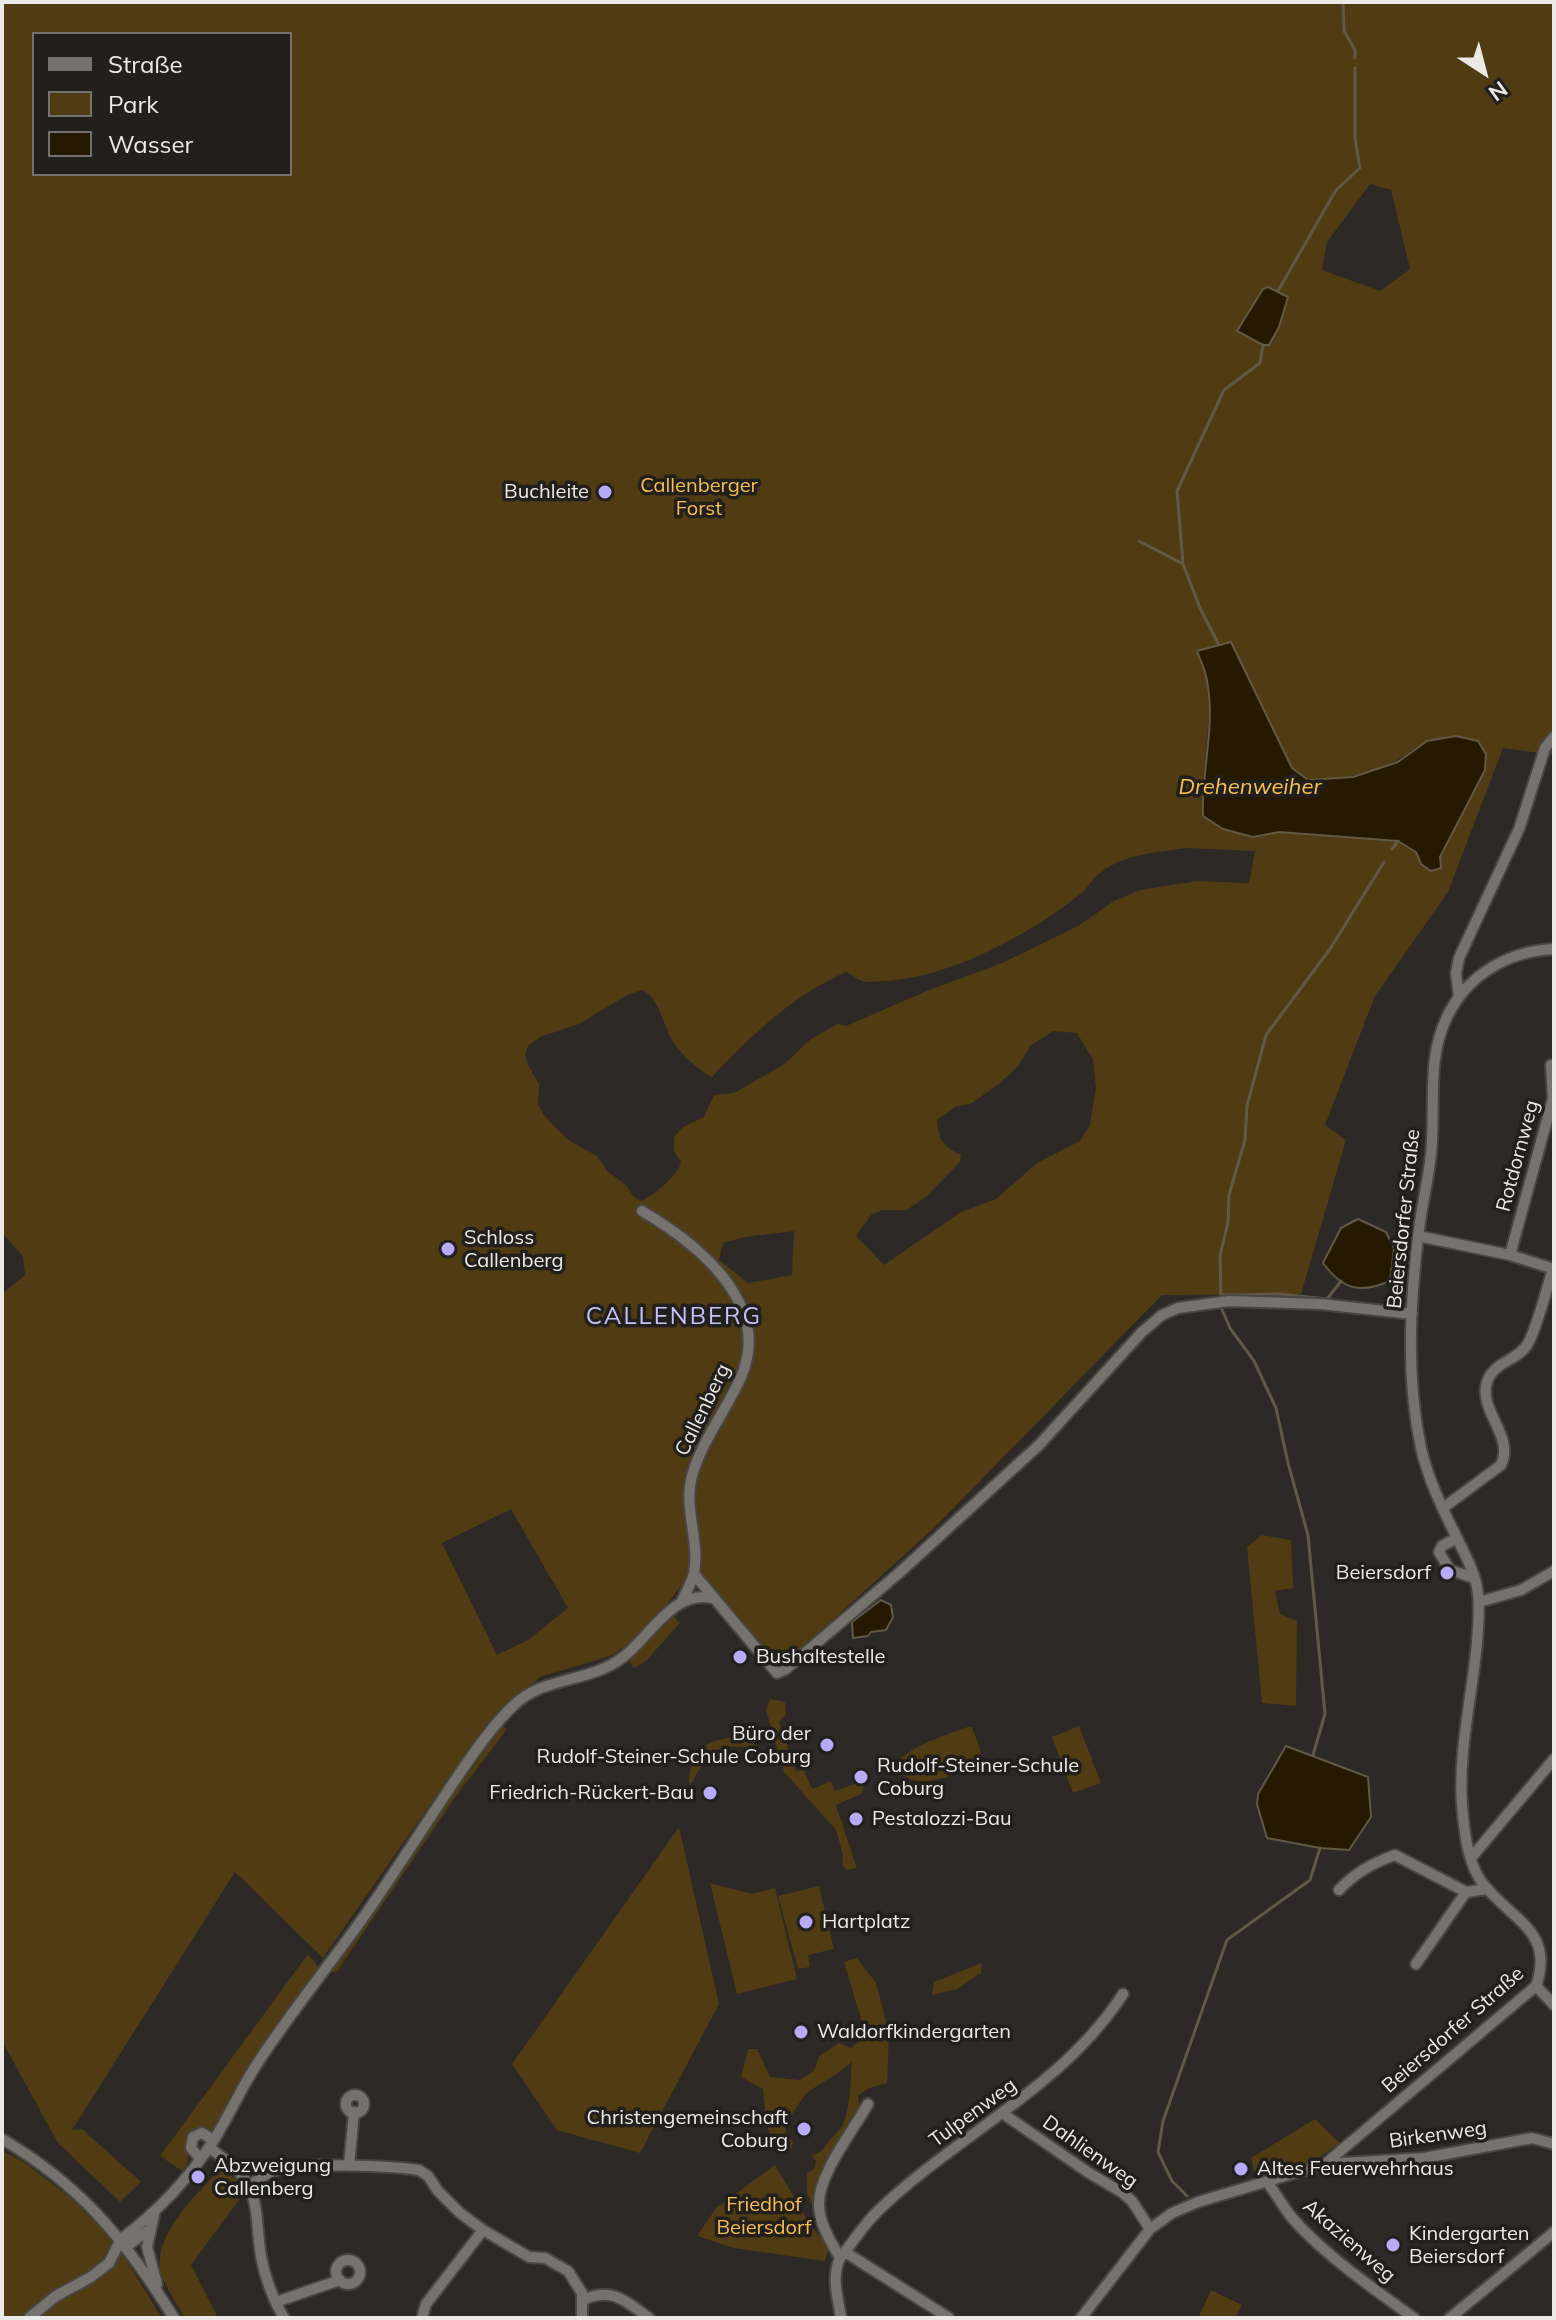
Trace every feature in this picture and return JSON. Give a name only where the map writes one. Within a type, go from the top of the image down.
[{"type":"street","points":[[1459,997],[1456,973],[1459,958],[1519,829],[1545,748],[1554,737]]},
{"type":"street","points":[[1459,997],[1491,966],[1509,958],[1554,949]]},
{"type":"street","name":"Beiersdorfer Straße","points":[[1081,2318],[1150,2229],[1172,2213],[1198,2202],[1325,2164],[1536,1986],[1543,1973],[1549,1948],[1530,1925],[1481,1881],[1471,1858],[1463,1819],[1461,1782],[1479,1602],[1470,1562],[1427,1468],[1414,1408],[1412,1314],[1418,1236],[1432,1152],[1433,1067],[1447,1017],[1459,997]]},
{"type":"street","name":"Rotdornweg","points":[[1510,1255],[1553,1098],[1551,1065]]},
{"type":"street","name":"Callenberg","points":[[642,1211],[689,1241],[704,1255],[736,1295],[746,1316],[749,1335],[748,1356],[741,1378],[699,1456],[691,1478],[694,1574]]},
{"type":"street","points":[[1418,1236],[1510,1255],[1554,1269],[1528,1344],[1496,1368],[1486,1386],[1490,1410],[1504,1445],[1504,1459],[1501,1465],[1443,1508]]},
{"type":"street","points":[[682,1601],[694,1574],[777,1673],[786,1669],[899,1573],[1039,1445],[1142,1332],[1162,1315],[1178,1308],[1229,1301],[1320,1304],[1412,1314]]},
{"type":"street","points":[[1457,1538],[1442,1546],[1439,1552],[1450,1570],[1474,1578]]},
{"type":"street","points":[[1479,1602],[1521,1590],[1554,1571]]},
{"type":"street","points":[[29,2318],[56,2296],[109,2263],[200,2158],[284,2023],[370,1908],[438,1805],[501,1719],[529,1693],[546,1684],[597,1672],[619,1660],[682,1601],[693,1596],[713,1598]]},
{"type":"street","points":[[1471,1858],[1554,1759]]},
{"type":"street","points":[[1339,1890],[1352,1876],[1373,1863],[1395,1855],[1466,1892],[1488,1889]]},
{"type":"street","points":[[1416,1964],[1466,1892]]},
{"type":"street","points":[[1536,1986],[1554,2005]]},
{"type":"street","name":"Tulpenweg","points":[[843,2255],[878,2211],[923,2172],[1059,2069],[1104,2022],[1123,1994]]},
{"type":"street","points":[[868,2104],[825,2174],[818,2203],[827,2235],[843,2255],[949,2318]]},
{"type":"street","points":[[349,2166],[354,2112]]},
{"type":"street","name":"Dahlienweg","points":[[1002,2113],[1123,2193],[1150,2229]]},
{"type":"street","points":[[200,2158],[191,2148],[193,2137],[202,2133],[249,2186],[257,2218],[259,2244],[276,2302],[284,2318]]},
{"type":"street","name":"Birkenweg","points":[[1325,2164],[1424,2158],[1532,2138],[1554,2144]]},
{"type":"street","points":[[2,2139],[61,2180],[101,2216],[126,2246],[174,2318]]},
{"type":"street","points":[[249,2186],[277,2169],[349,2166],[419,2170],[460,2213],[483,2230],[529,2257],[545,2258],[561,2265],[576,2281],[583,2300],[582,2318]]},
{"type":"street","name":"Akazienweg","points":[[1268,2183],[1289,2214],[1320,2243],[1365,2282],[1414,2318]]},
{"type":"street","points":[[155,2213],[147,2239],[148,2257],[163,2301]]},
{"type":"street","points":[[126,2246],[149,2230]]},
{"type":"street","points":[[422,2318],[426,2304],[483,2230]]},
{"type":"street","points":[[1450,2318],[1554,2232]]},
{"type":"street","points":[[841,2318],[835,2269],[843,2255]]},
{"type":"street","points":[[276,2302],[340,2280]]},
{"type":"street","points":[[583,2300],[596,2294],[609,2295],[623,2299],[649,2318]]},
{"type":"green space","name":"Callenberger Forst","points":[[2,2],[1554,2],[1554,755],[1503,748],[1448,892],[1375,996],[1325,1125],[1346,1140],[1301,1294],[1162,1295],[934,1528],[784,1664],[772,1660],[712,1593],[687,1579],[647,1629],[613,1655],[540,1677],[487,1723],[323,1958],[235,1872],[72,2130],[82,2129],[141,2182],[120,2202],[58,2143],[2,2041],[2,1294],[25,1275],[23,1256],[2,1233]],"holes":[[[1370,184],[1391,190],[1410,269],[1380,291],[1322,270],[1327,242]],[[1231,642],[1292,768],[1308,780],[1371,771],[1397,760],[1427,741],[1441,868],[1421,863],[1416,852],[1398,841],[1279,832],[1253,837],[1202,794],[1210,703],[1207,679],[1197,651]],[[1187,848],[1255,851],[1249,883],[1197,881],[1140,890],[1114,901],[1078,926],[1000,964],[846,1026],[838,1024],[811,1039],[783,1065],[734,1093],[714,1095],[704,1117],[683,1127],[674,1137],[674,1151],[681,1162],[676,1172],[641,1201],[608,1172],[597,1156],[568,1140],[543,1114],[538,1104],[539,1084],[528,1065],[525,1054],[528,1046],[540,1037],[579,1024],[627,995],[642,990],[648,994],[658,1007],[677,1048],[696,1067],[712,1077],[774,1017],[827,981],[846,972],[868,982],[911,978],[962,963],[1037,925],[1079,895],[1109,867],[1142,855]],[[1053,1031],[1077,1033],[1093,1060],[1096,1087],[1090,1125],[1080,1141],[1037,1163],[996,1199],[961,1212],[884,1265],[856,1236],[872,1214],[883,1210],[907,1210],[927,1196],[960,1162],[961,1154],[943,1142],[937,1120],[955,1107],[972,1103],[999,1084],[1019,1065],[1030,1046]],[[794,1231],[792,1275],[748,1283],[719,1260],[723,1243]],[[511,1509],[568,1608],[528,1640],[497,1655],[442,1543]]]},
{"type":"green space","points":[[1262,1535],[1291,1540],[1293,1588],[1275,1591],[1280,1614],[1297,1621],[1296,1706],[1262,1703],[1247,1547]]},
{"type":"green space","points":[[672,1615],[680,1623],[646,1661],[634,1668],[629,1660]]},
{"type":"green space","points":[[770,1699],[785,1702],[786,1715],[779,1722],[796,1771],[804,1770],[812,1789],[831,1781],[835,1791],[855,1784],[858,1778],[865,1784],[861,1794],[836,1805],[857,1868],[846,1870],[842,1864],[843,1855],[836,1830],[784,1772],[766,1710]]},
{"type":"green space","points":[[502,1726],[507,1729],[456,1796],[336,1973],[331,1971],[331,1964]]},
{"type":"green space","points":[[1079,1726],[1101,1783],[1073,1793],[1052,1737]]},
{"type":"green space","points":[[972,1727],[980,1749],[981,1762],[975,1767],[924,1781],[905,1776],[898,1769],[900,1759],[915,1748]]},
{"type":"green space","points":[[745,1735],[756,1741],[753,1749],[722,1748],[708,1757],[692,1783],[689,1783],[694,1759],[705,1746]]},
{"type":"green space","points":[[679,1827],[719,2004],[640,2153],[557,2130],[512,2064]]},
{"type":"green space","points":[[710,1883],[752,1894],[775,1888],[797,1979],[737,1994]]},
{"type":"green space","name":"Hartplatz","points":[[819,1886],[834,1949],[808,1955],[810,1967],[798,1969],[778,1896]]},
{"type":"green space","points":[[308,1954],[318,1967],[259,2050],[215,2130],[196,2128],[191,2135],[188,2161],[182,2171],[160,2156]]},
{"type":"green space","points":[[857,1958],[876,1983],[889,2033],[887,2083],[867,2089],[858,2096],[860,2110],[825,2166],[814,2209],[807,2193],[807,2173],[814,2169],[816,2161],[812,2155],[822,2151],[845,2119],[852,2062],[806,2093],[785,2125],[793,2142],[790,2151],[775,2153],[766,2120],[763,2089],[741,2077],[748,2049],[757,2049],[770,2077],[800,2080],[814,2071],[819,2056],[839,2043],[851,2048],[859,2041],[862,2022],[844,1962]]},
{"type":"green space","points":[[982,1963],[981,1973],[957,1989],[932,1995],[934,1982]]},
{"type":"green space","points":[[1315,2119],[1340,2143],[1317,2159],[1257,2182],[1251,2158]]},
{"type":"green space","points":[[2,2151],[24,2162],[73,2200],[115,2242],[162,2318],[2,2318]]},
{"type":"green space","name":"Friedhof Beiersdorf","points":[[775,2165],[811,2226],[829,2247],[825,2261],[734,2248],[697,2236],[716,2208]]},
{"type":"green space","points":[[220,2169],[236,2179],[239,2200],[191,2265],[218,2318],[185,2318],[164,2280],[160,2255],[164,2241],[180,2214]]},
{"type":"green space","points":[[1211,2290],[1242,2305],[1235,2318],[1198,2318]]},
{"type":"water","points":[[1268,287],[1288,297],[1279,327],[1269,345],[1263,345],[1237,331],[1263,289]]},
{"type":"water","name":"Drehenweiher","points":[[1231,642],[1292,768],[1308,780],[1353,777],[1398,762],[1427,741],[1456,736],[1478,741],[1486,754],[1485,770],[1440,857],[1441,868],[1431,871],[1421,864],[1416,852],[1398,841],[1279,832],[1253,837],[1223,829],[1203,816],[1210,714],[1205,673],[1197,651]]},
{"type":"water","points":[[1358,1219],[1386,1232],[1394,1248],[1390,1281],[1370,1287],[1353,1287],[1338,1279],[1323,1263],[1341,1228]]},
{"type":"water","points":[[881,1600],[891,1605],[893,1617],[886,1630],[853,1638],[852,1622]]},
{"type":"water","points":[[1286,1746],[1368,1777],[1371,1817],[1349,1850],[1267,1838],[1257,1804],[1258,1794]]},
{"type":"waterway","points":[[1343,2],[1344,31],[1355,50],[1355,58]]},
{"type":"waterway","points":[[1278,291],[1336,190],[1360,168],[1355,139],[1355,68]]},
{"type":"waterway","points":[[1218,643],[1183,564],[1177,491],[1224,390],[1260,363],[1263,345]]},
{"type":"waterway","points":[[1139,541],[1183,564]]},
{"type":"waterway","points":[[1392,849],[1398,841]]},
{"type":"waterway","points":[[1221,1299],[1220,1256],[1228,1222],[1229,1195],[1245,1140],[1247,1106],[1266,1035],[1330,949],[1384,862]]},
{"type":"waterway","points":[[1222,1295],[1280,1294],[1327,1299],[1341,1281]]},
{"type":"waterway","points":[[1221,1307],[1230,1328],[1254,1361],[1276,1408],[1308,1535],[1325,1714],[1313,1755]]},
{"type":"waterway","points":[[1187,2196],[1172,2181],[1158,2152],[1163,2121],[1227,1940],[1310,1880],[1320,1848]]},
{"type":"place","name":"Buchleite","points":[[605,492]]},
{"type":"place","name":"Schloss Callenberg","points":[[448,1249]]},
{"type":"place","name":"Beiersdorf","points":[[1447,1573]]},
{"type":"place","name":"Bushaltestelle","points":[[740,1657]]},
{"type":"place","name":"Büro der Rudolf-Steiner-Schule Coburg","points":[[827,1745]]},
{"type":"place","name":"Rudolf-Steiner-Schule Coburg","points":[[861,1777]]},
{"type":"place","name":"Friedrich-Rückert-Bau","points":[[710,1793]]},
{"type":"place","name":"Pestalozzi-Bau","points":[[856,1819]]},
{"type":"place","name":"Hartplatz","points":[[806,1922]]},
{"type":"place","name":"Waldorfkindergarten","points":[[801,2032]]},
{"type":"place","name":"Christengemeinschaft Coburg","points":[[804,2129]]},
{"type":"place","name":"Altes Feuerwehrhaus","points":[[1241,2169]]},
{"type":"place","name":"Abzweigung Callenberg","points":[[198,2177]]},
{"type":"place","name":"Kindergarten Beiersdorf","points":[[1393,2245]]},
{"type":"district","name":"CALLENBERG","points":[[674,1317]]}]
